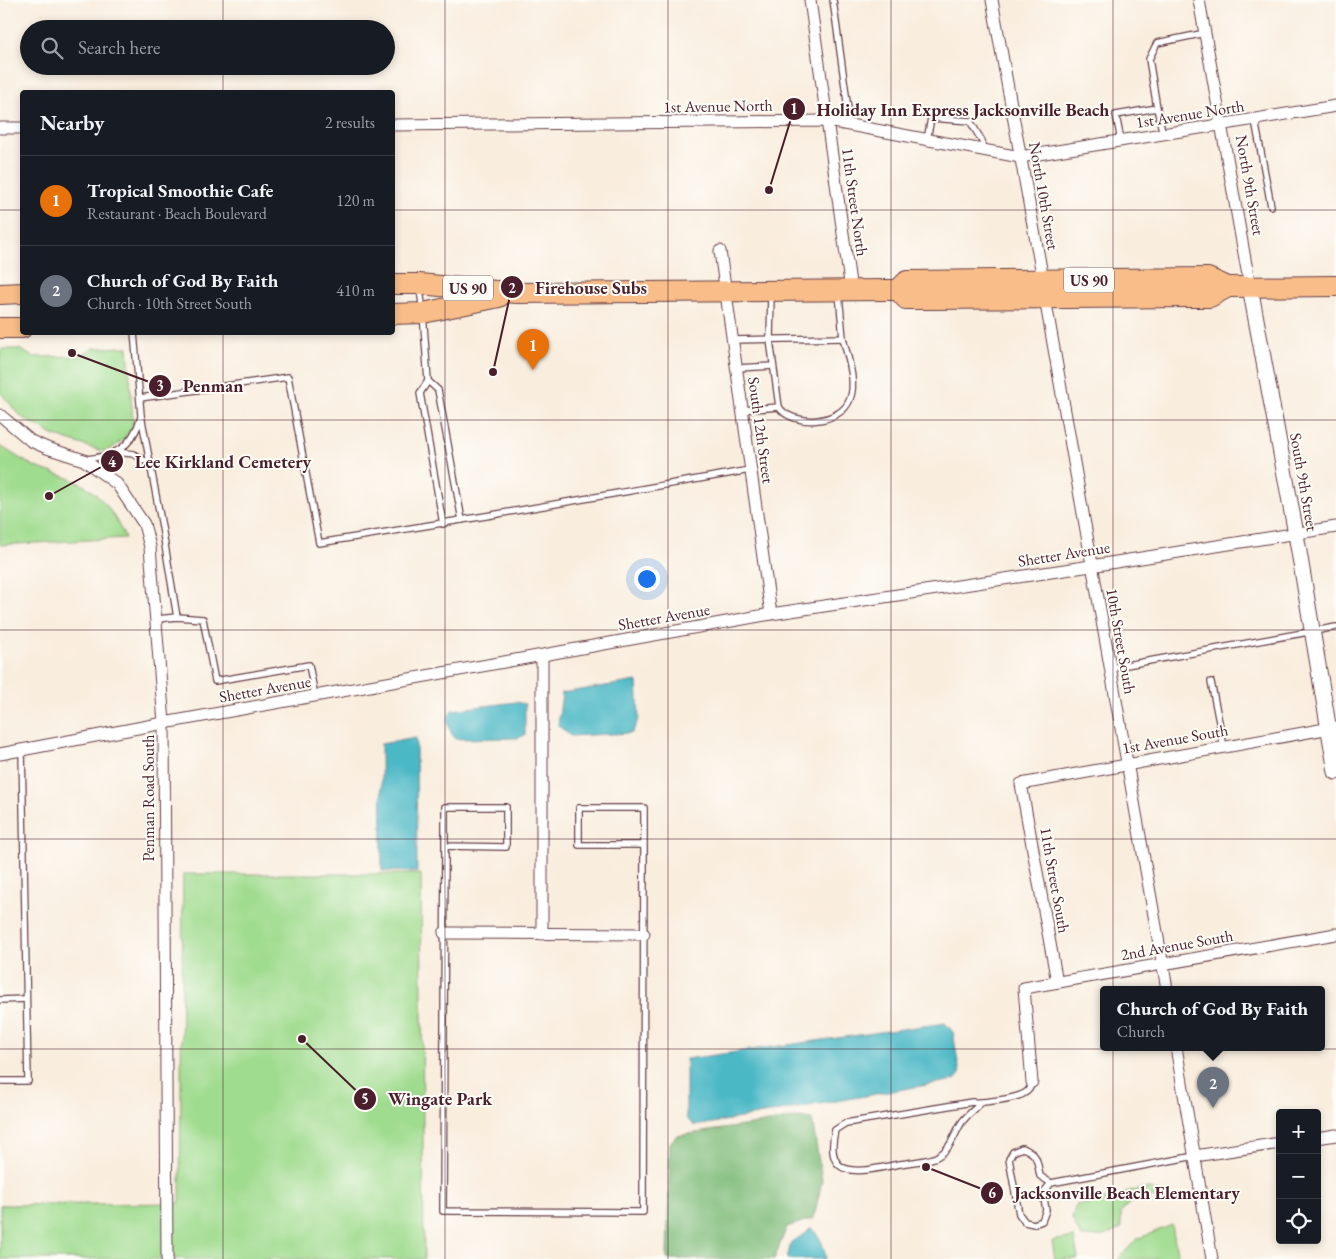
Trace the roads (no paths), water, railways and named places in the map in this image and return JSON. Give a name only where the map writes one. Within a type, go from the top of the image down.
[{"type":"highway","name":"US 90","points":[[1044,289],[1047,293],[1059,288],[1098,286],[1106,280],[1208,278],[1228,287],[1336,286]]},
{"type":"highway","name":"US 90","points":[[898,290],[907,281],[1210,297],[1228,287]]},
{"type":"highway","name":"US 90","points":[[395,284],[419,284],[517,294],[898,290],[906,298],[982,298],[1044,289]]},
{"type":"highway","points":[[0,294],[20,293]]},
{"type":"highway","name":"US 90","points":[[395,314],[423,313],[517,294]]},
{"type":"highway","points":[[0,328],[20,328]]},
{"type":"street","name":"11th Street North","points":[[810,0],[828,121],[845,290]]},
{"type":"street","name":"North 10th Street","points":[[992,0],[1044,289]]},
{"type":"street","name":"North 9th Street","points":[[1199,0],[1223,125],[1250,287]]},
{"type":"street","name":"1st Avenue North","points":[[395,125],[828,121],[1020,157],[1336,106]]},
{"type":"street","points":[[0,128],[20,128]]},
{"type":"street","name":"South 12th Street","points":[[720,251],[771,614]]},
{"type":"street","name":"South 9th Street","points":[[1250,287],[1312,631],[1332,728],[1336,772]]},
{"type":"street","name":"10th Street South","points":[[1044,289],[1091,566],[1166,986]]},
{"type":"street","name":"Penman Road South","points":[[0,415],[31,441],[84,460],[117,484],[144,524],[150,547],[164,723],[167,1259]]},
{"type":"street","name":"Shetter Avenue","points":[[0,754],[771,614],[1336,527]]},
{"type":"street","points":[[542,656],[542,934]]},
{"type":"street","name":"1st Avenue South","points":[[1021,784],[1332,728]]},
{"type":"street","name":"11th Street South","points":[[1021,784],[1057,982]]},
{"type":"street","points":[[444,933],[644,934]]},
{"type":"street","name":"2nd Avenue South","points":[[1032,1082],[1024,988],[1336,934]]},
{"type":"street","points":[[1177,1051],[1212,1259]]},
{"type":"street","points":[[1321,1137],[1336,1135]]},
{"type":"street","points":[[1195,1156],[1276,1144]]},
{"type":"lane","points":[[834,0],[848,109],[846,124]]},
{"type":"lane","points":[[1163,134],[1149,59],[1157,43],[1206,33]]},
{"type":"lane","points":[[1121,141],[1116,115],[1157,108]]},
{"type":"lane","points":[[928,140],[931,118],[970,121],[982,141],[984,150]]},
{"type":"lane","points":[[1255,120],[1271,206]]},
{"type":"lane","points":[[419,284],[428,381],[420,393],[442,524]]},
{"type":"lane","points":[[770,291],[770,340],[779,407],[786,414],[809,420],[828,419],[844,411],[850,399],[853,388],[843,338],[845,290]]},
{"type":"lane","points":[[134,335],[141,415],[177,617]]},
{"type":"lane","points":[[732,340],[843,338]]},
{"type":"lane","points":[[736,368],[773,366]]},
{"type":"lane","points":[[140,398],[288,377],[319,543],[442,524],[750,470]]},
{"type":"lane","points":[[428,381],[438,390],[462,520]]},
{"type":"lane","points":[[742,410],[779,407]]},
{"type":"lane","points":[[84,460],[99,458],[116,452],[128,442],[136,431],[141,415]]},
{"type":"lane","points":[[116,452],[134,454],[150,464]]},
{"type":"lane","points":[[157,619],[177,617],[203,619],[215,681],[309,665],[315,696]]},
{"type":"lane","points":[[1110,668],[1336,627]]},
{"type":"lane","points":[[1211,682],[1224,747]]},
{"type":"lane","points":[[0,1081],[28,1081],[22,750]]},
{"type":"lane","points":[[445,846],[506,847],[506,807],[445,806],[443,1211],[643,1212],[644,934],[644,845],[644,808],[579,808],[579,845],[644,845]]},
{"type":"lane","points":[[0,1000],[26,999]]},
{"type":"lane","points":[[981,1103],[962,1122],[950,1146],[937,1157],[860,1172],[843,1168],[834,1159],[832,1143],[835,1130],[846,1123],[972,1102],[981,1103],[1023,1094],[1031,1088],[1032,1082]]},
{"type":"lane","points":[[1051,1182],[1043,1193],[1046,1210],[1042,1221],[1034,1224],[1025,1222],[1019,1214],[1009,1159],[1013,1152],[1022,1148],[1030,1150],[1036,1157],[1040,1176],[1051,1182],[1195,1156]]},
{"type":"water","points":[[637,681],[639,718],[632,733],[570,736],[558,725],[562,693]]},
{"type":"water","points":[[516,702],[525,704],[525,735],[518,738],[455,739],[449,728],[448,721],[452,710]]},
{"type":"water","points":[[416,738],[417,872],[382,871],[381,744]]},
{"type":"water","points":[[945,1023],[953,1032],[960,1074],[955,1080],[701,1125],[693,1125],[686,1118],[686,1059]]},
{"type":"water","points":[[811,1228],[822,1242],[826,1259],[787,1259],[791,1242]]},
{"type":"place","name":"Holiday Inn Express Jacksonville Beach","points":[[769,190]]},
{"type":"place","name":"Penman","points":[[72,353]]},
{"type":"place","name":"Tropical Smoothie Cafe","points":[[533,370]]},
{"type":"place","name":"Firehouse Subs","points":[[493,372]]},
{"type":"place","name":"Lee Kirkland Cemetery","points":[[49,496]]},
{"type":"place","name":"Wingate Park","points":[[302,1039]]},
{"type":"place","name":"Church of God By Faith","points":[[1213,1108]]},
{"type":"place","name":"Jacksonville Beach Elementary","points":[[926,1167]]}]
